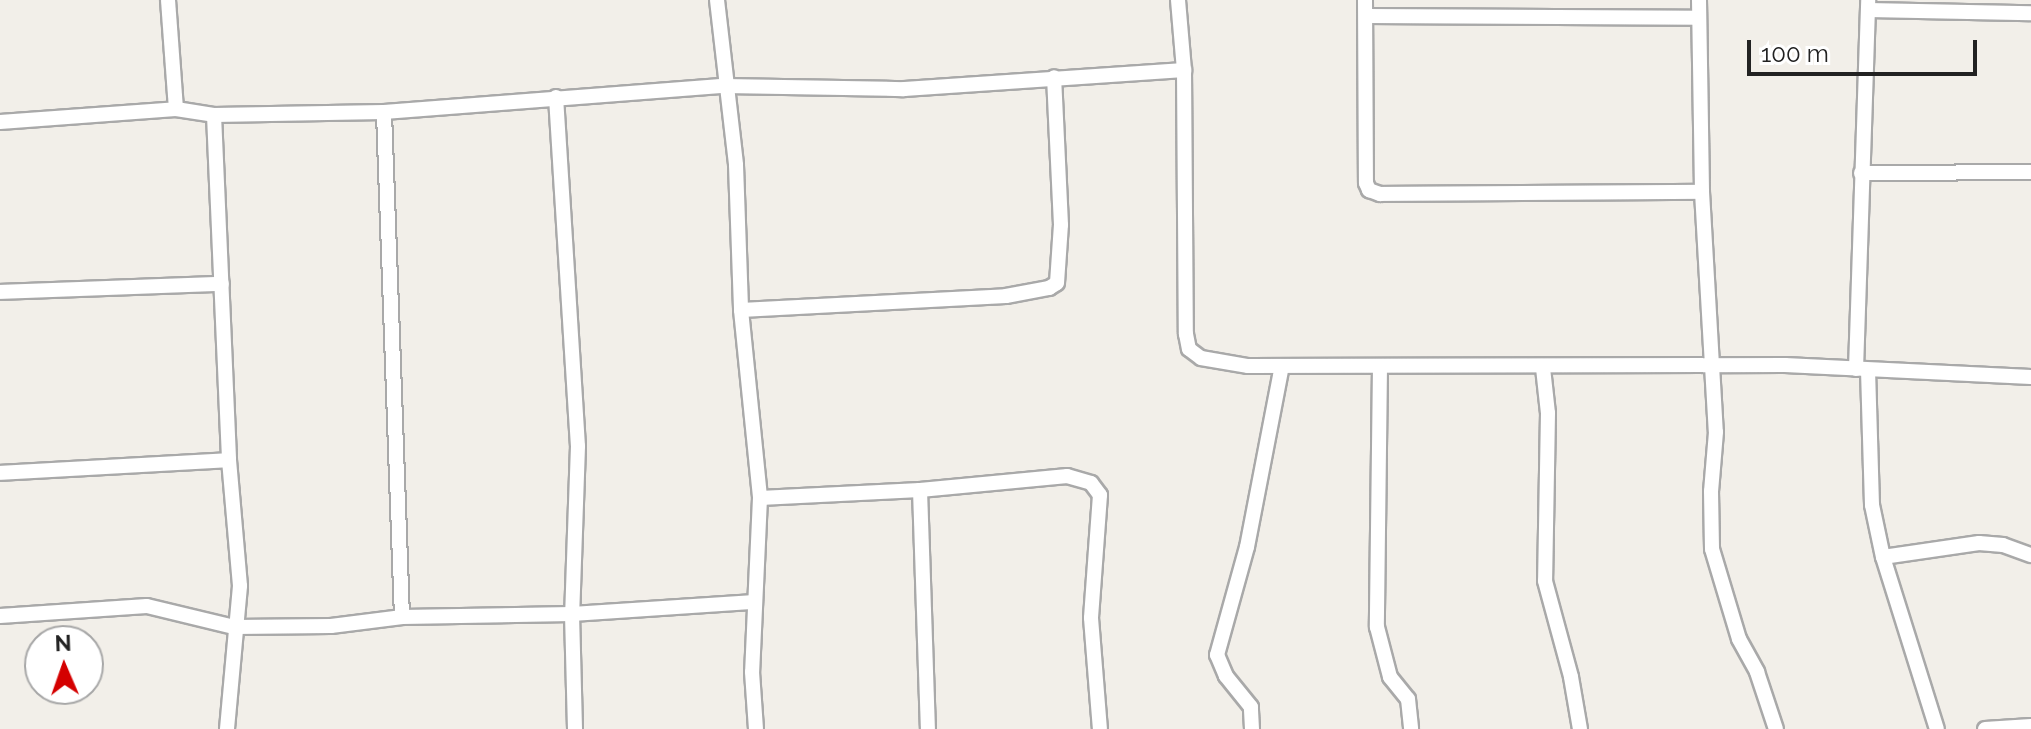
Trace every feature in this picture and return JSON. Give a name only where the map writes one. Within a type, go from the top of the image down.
[{"type":"street","points":[[168,0],[176,109]]},
{"type":"street","points":[[717,0],[724,86],[736,165],[741,310],[760,498],[752,672],[756,729]]},
{"type":"street","points":[[1178,0],[1184,70],[1189,349],[1201,358],[1228,364],[1282,366],[1543,368],[1714,363],[2031,377]]},
{"type":"street","points":[[1365,0],[1366,183],[1369,190],[1380,194],[1702,192]]},
{"type":"street","points":[[1699,0],[1702,192],[1716,432],[1711,491],[1712,549],[1739,639],[1757,672],[1776,729]]},
{"type":"street","points":[[1937,729],[1883,557],[1872,505],[1862,370],[1861,173],[1868,5],[2031,13]]},
{"type":"street","points":[[1366,16],[1699,18]]},
{"type":"street","points":[[0,122],[176,109],[214,115],[384,112],[724,86],[904,89],[1184,70]]},
{"type":"street","points":[[741,310],[1006,296],[1049,288],[1057,283],[1061,225],[1054,77]]},
{"type":"street","points":[[556,97],[578,446],[572,614],[575,729]]},
{"type":"street","points":[[384,112],[402,617]]},
{"type":"street","points":[[214,115],[229,460],[240,586],[227,729]]},
{"type":"street","points":[[1861,173],[2031,172]]},
{"type":"street","points":[[0,292],[222,284]]},
{"type":"street","points":[[1252,729],[1251,707],[1226,676],[1217,655],[1247,547],[1282,366]]},
{"type":"street","points":[[1380,366],[1377,627],[1390,677],[1408,699],[1411,729]]},
{"type":"street","points":[[1543,368],[1548,413],[1545,581],[1571,677],[1580,729]]},
{"type":"street","points":[[0,473],[229,460]]},
{"type":"street","points":[[760,498],[920,490],[1067,476],[1091,483],[1100,495],[1091,618],[1100,729]]},
{"type":"street","points":[[920,490],[928,729]]},
{"type":"street","points":[[1883,557],[1979,543],[2003,545],[2031,555]]},
{"type":"street","points":[[0,616],[147,606],[234,627],[331,626],[402,617],[572,614],[755,602]]},
{"type":"street","points":[[1985,729],[2031,726]]}]
